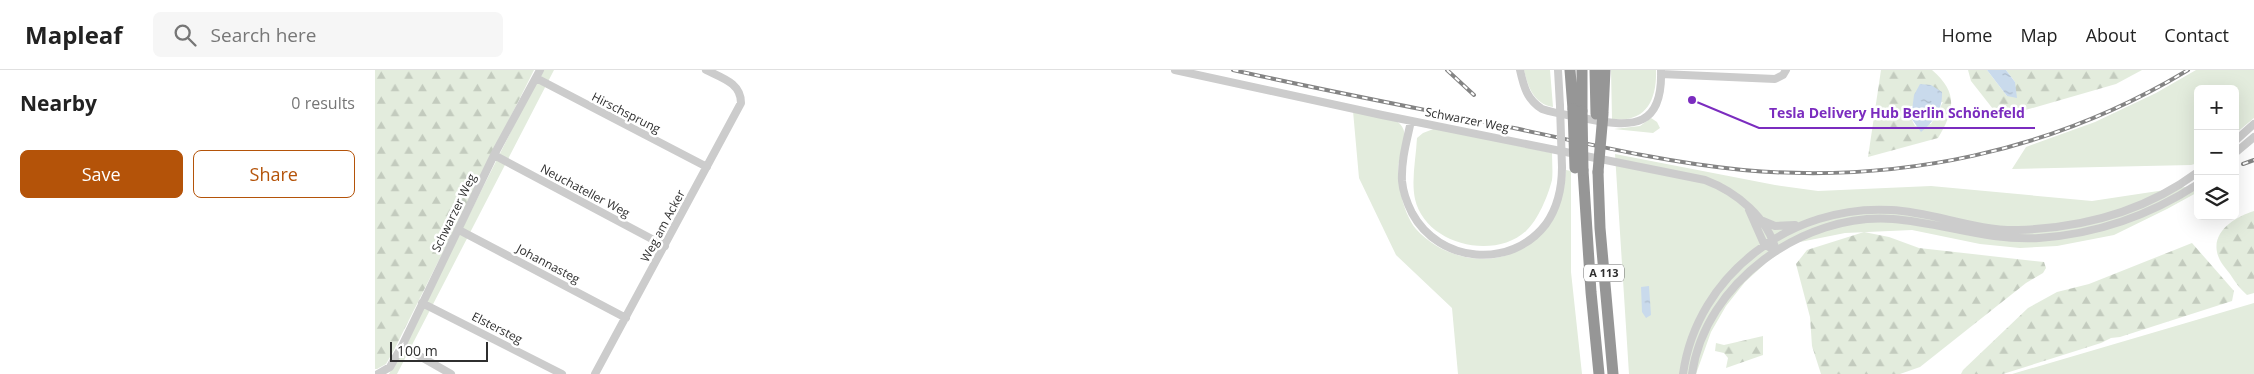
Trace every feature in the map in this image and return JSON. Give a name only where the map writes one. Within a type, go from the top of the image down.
[{"type":"highway","points":[[1570,70],[1578,110]]},
{"type":"highway","name":"A 113","points":[[1582,70],[1578,110],[1579,169],[1586,221],[1599,374]]},
{"type":"highway","points":[[1595,70],[1600,114]]},
{"type":"highway","points":[[1600,114],[1605,70]]},
{"type":"highway","name":"A 113","points":[[1600,114],[1598,172],[1600,228],[1613,374]]},
{"type":"street","name":"Schwarzer Weg","points":[[378,374],[390,367],[402,346],[494,155],[540,70]]},
{"type":"street","name":"Weg am Acker","points":[[595,374],[627,318],[741,103],[741,93],[737,87],[706,70]]},
{"type":"street","name":"Schwarzer Weg","points":[[1175,70],[1411,121],[1705,180],[1731,192],[1758,216],[1773,239],[1776,252]]},
{"type":"street","points":[[1520,70],[1526,94],[1533,103],[1543,109],[1619,124],[1638,122],[1652,111],[1660,94],[1661,72],[1775,79],[1783,76],[1785,70]]},
{"type":"street","points":[[1411,121],[1404,153],[1402,181],[1407,203],[1417,222],[1431,237],[1459,252],[1483,256],[1517,247],[1535,235],[1553,212],[1560,192],[1562,167],[1558,70]]},
{"type":"street","name":"Hirschsprung","points":[[536,78],[707,167]]},
{"type":"street","points":[[2239,137],[2254,124]]},
{"type":"street","points":[[2239,149],[2252,138]]},
{"type":"street","name":"Neuchateller Weg","points":[[494,155],[665,246]]},
{"type":"street","points":[[1683,374],[1692,338],[1706,309],[1731,273],[1764,244],[1798,225],[1834,214],[1875,209],[1911,212],[1991,228],[2016,230],[2063,228],[2109,217],[2161,195],[2194,174]]},
{"type":"street","points":[[1692,374],[1697,351],[1705,332],[1725,300],[1754,268],[1803,236],[1835,224],[1874,218],[1914,222],[1990,237],[2013,239],[2065,236],[2129,221],[2194,186]]},
{"type":"street","name":"Schwarzer Weg","points":[[1748,207],[1764,244]]},
{"type":"street","points":[[1758,216],[1768,224],[1775,226],[1798,225]]},
{"type":"street","name":"Johannasteg","points":[[459,230],[627,318]]},
{"type":"street","points":[[1764,244],[1776,252]]},
{"type":"street","name":"Elstersteg","points":[[422,303],[562,374]]},
{"type":"street","points":[[402,346],[451,374]]},
{"type":"green space","points":[[375,70],[534,70],[394,350],[386,364],[377,369],[375,369]]},
{"type":"green space","points":[[542,70],[554,70],[397,374],[389,374]]},
{"type":"green space","points":[[1524,70],[1550,70],[1553,107],[1541,102],[1533,94]]},
{"type":"green space","points":[[1611,70],[1656,70],[1656,81],[1651,100],[1641,113],[1624,119],[1612,119]]},
{"type":"green space","points":[[1881,70],[1932,70],[1947,87],[1951,102],[1948,119],[1938,138],[1868,157]],"holes":[[[1943,102],[1931,124],[1915,126],[1911,118],[1911,106]]]},
{"type":"green space","points":[[1968,70],[1987,70],[2007,96],[2015,82],[2006,70],[2142,70],[2116,84],[2022,111],[2004,113],[1993,109],[1971,81]]},
{"type":"green space","points":[[2196,70],[2254,70],[2254,118],[2239,131],[2239,85],[2194,85],[2194,164],[2012,169],[2026,147],[2095,122],[2156,93]]},
{"type":"green space","points":[[1353,111],[1385,117],[1400,124],[1403,129],[1404,139],[1398,168],[1398,178],[1405,208],[1413,226],[1426,239],[1438,247],[1465,257],[1493,258],[1507,255],[1523,247],[1555,210],[1562,197],[1566,170],[1571,171],[1571,272],[1582,374],[1458,374],[1452,308],[1396,255],[1359,178]]},
{"type":"green space","points":[[1651,118],[1657,122],[1660,128],[1653,133],[1614,129],[1640,126]]},
{"type":"green space","points":[[1436,128],[1552,153],[1552,180],[1550,186],[1538,214],[1526,231],[1512,240],[1496,245],[1479,246],[1462,243],[1446,237],[1432,227],[1421,215],[1414,192],[1417,138],[1423,133]]},
{"type":"green space","points":[[1615,154],[1775,185],[1818,191],[1931,186],[2092,201],[2194,186],[2194,194],[2114,235],[2057,246],[2020,248],[1980,244],[1912,230],[1845,233],[1795,243],[1768,261],[1745,282],[1726,306],[1711,332],[1696,374],[1629,374]]},
{"type":"green space","points":[[2254,211],[2254,293],[2247,295],[2220,260],[2217,241],[2225,227]]},
{"type":"green space","points":[[1864,232],[1889,237],[1919,248],[2044,262],[2046,268],[2043,273],[2026,283],[1920,367],[1900,374],[1821,374],[1812,346],[1810,317],[1796,264],[1807,250]]},
{"type":"green space","points":[[2192,243],[2234,291],[2232,301],[2003,374],[1961,374],[2028,308],[2057,292],[2089,284]]},
{"type":"green space","points":[[2254,303],[2254,374],[2012,374]]},
{"type":"green space","points":[[1763,336],[1763,355],[1726,368],[1728,358],[1724,353],[1715,351],[1716,343],[1724,345]]},
{"type":"water","points":[[1987,70],[2006,70],[2015,82],[2017,98],[2007,96]]},
{"type":"water","points":[[1920,84],[1931,85],[1942,92],[1941,104],[1937,115],[1921,132],[1911,118],[1914,95]]},
{"type":"water","points":[[1649,286],[1651,315],[1646,318],[1642,312],[1641,287]]},
{"type":"railway","points":[[1233,70],[1651,157],[1743,170],[1801,173],[1859,172],[1917,166],[1974,156],[2029,141],[2084,122],[2137,98],[2188,70]]},
{"type":"railway","points":[[1447,70],[1474,95]]},
{"type":"railway","points":[[2243,164],[2254,160]]},
{"type":"place","name":"Tesla Delivery Hub Berlin Schönefeld","points":[[1692,100]]}]
